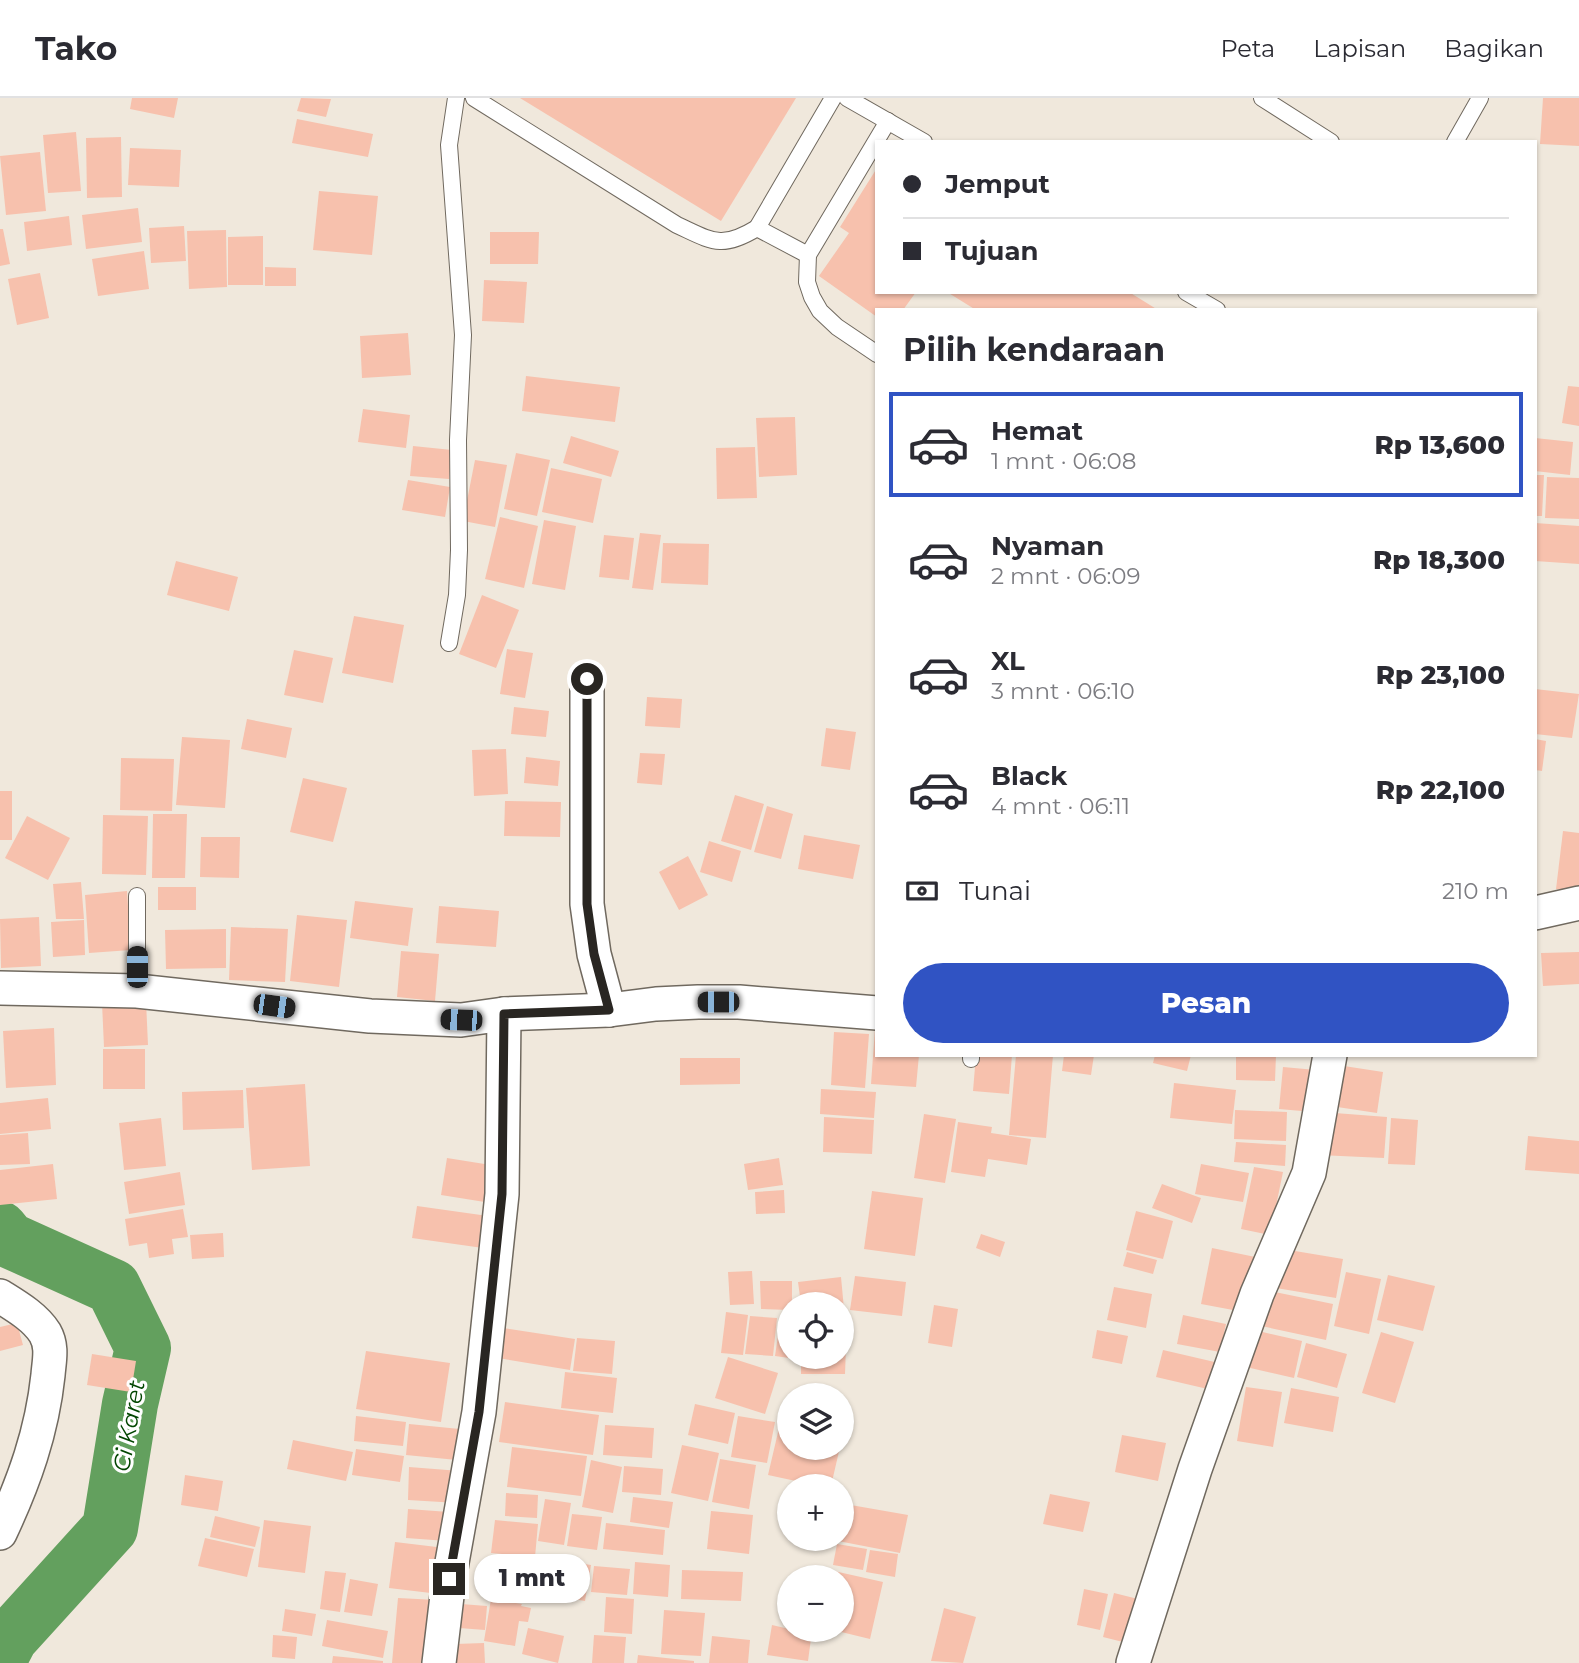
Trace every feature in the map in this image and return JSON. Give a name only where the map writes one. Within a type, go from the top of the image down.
[{"type":"street","points":[[587,679],[587,904],[594,954],[609,1010]]},
{"type":"street","points":[[1537,913],[1579,903]]},
{"type":"street","points":[[0,988],[136,991],[370,1016],[461,1020],[504,1014],[711,1002],[875,1013]]},
{"type":"street","points":[[439,1663],[449,1579],[479,1412],[502,1194],[504,1014]]},
{"type":"street","points":[[1133,1663],[1195,1469],[1257,1294],[1309,1173],[1330,1057]]},
{"type":"street","points":[[0,1296],[40,1326],[50,1351],[44,1410],[38,1438],[0,1533]]},
{"type":"lane","points":[[449,643],[457,595],[458,440],[463,335],[449,145],[456,98]]},
{"type":"lane","points":[[474,98],[677,225],[709,240],[723,242],[738,239],[757,228],[833,98]]},
{"type":"lane","points":[[847,98],[921,140]]},
{"type":"lane","points":[[1262,98],[1328,140]]},
{"type":"lane","points":[[1456,140],[1480,98]]},
{"type":"lane","points":[[877,140],[888,121]]},
{"type":"lane","points":[[875,143],[808,255],[807,282],[820,311],[837,327],[875,353]]},
{"type":"lane","points":[[757,228],[808,255]]},
{"type":"lane","points":[[1189,294],[1214,308]]},
{"type":"lane","points":[[136,991],[137,896]]},
{"type":"building","points":[[132,98],[178,98],[174,118],[130,109]]},
{"type":"building","points":[[301,98],[331,99],[326,117],[297,111]]},
{"type":"building","points":[[520,98],[796,98],[721,221]]},
{"type":"building","points":[[1543,98],[1579,98],[1579,146],[1540,144]]},
{"type":"building","points":[[297,119],[373,134],[368,157],[292,143]]},
{"type":"building","points":[[76,132],[81,191],[48,193],[43,135]]},
{"type":"building","points":[[121,137],[122,197],[87,198],[86,138]]},
{"type":"building","points":[[130,148],[181,150],[179,187],[128,185]]},
{"type":"building","points":[[40,152],[46,211],[6,215],[0,156]]},
{"type":"building","points":[[875,171],[875,294],[915,294],[904,308],[875,308],[875,316],[819,276],[849,233],[840,227]]},
{"type":"building","points":[[319,191],[378,196],[372,255],[313,250]]},
{"type":"building","points":[[138,208],[142,242],[86,249],[82,215]]},
{"type":"building","points":[[69,216],[72,245],[27,251],[24,222]]},
{"type":"building","points":[[184,226],[186,261],[151,263],[149,228]]},
{"type":"building","points":[[0,229],[3,229],[10,264],[0,266]]},
{"type":"building","points":[[226,230],[227,287],[189,289],[187,231]]},
{"type":"building","points":[[490,232],[539,232],[538,264],[490,264]]},
{"type":"building","points":[[263,236],[263,285],[228,285],[228,237]]},
{"type":"building","points":[[144,251],[149,289],[98,296],[92,259]]},
{"type":"building","points":[[265,267],[296,268],[296,286],[265,286]]},
{"type":"building","points":[[40,273],[49,318],[17,325],[8,279]]},
{"type":"building","points":[[484,280],[527,282],[524,323],[482,321]]},
{"type":"building","points":[[950,294],[1132,294],[1155,308],[973,308]]},
{"type":"building","points":[[408,333],[411,375],[362,378],[360,336]]},
{"type":"building","points":[[526,376],[620,387],[615,422],[522,411]]},
{"type":"building","points":[[1568,386],[1579,387],[1579,426],[1562,423]]},
{"type":"building","points":[[363,409],[410,415],[406,448],[358,442]]},
{"type":"building","points":[[795,417],[797,475],[759,477],[756,418]]},
{"type":"building","points":[[571,436],[619,451],[611,477],[563,463]]},
{"type":"building","points":[[1537,438],[1573,442],[1570,475],[1537,471]]},
{"type":"building","points":[[413,446],[452,450],[449,479],[410,476]]},
{"type":"building","points":[[755,447],[757,498],[717,499],[716,448]]},
{"type":"building","points":[[516,453],[550,460],[537,516],[504,509]]},
{"type":"building","points":[[475,460],[507,465],[495,527],[463,521]]},
{"type":"building","points":[[551,468],[602,479],[593,523],[542,512]]},
{"type":"building","points":[[1537,475],[1544,475],[1542,516],[1537,516]]},
{"type":"building","points":[[1547,477],[1579,478],[1579,519],[1545,518]]},
{"type":"building","points":[[408,480],[450,487],[445,517],[402,510]]},
{"type":"building","points":[[500,517],[538,526],[524,588],[485,579]]},
{"type":"building","points":[[544,520],[576,526],[565,590],[532,584]]},
{"type":"building","points":[[1537,523],[1579,526],[1579,564],[1537,561]]},
{"type":"building","points":[[640,533],[661,535],[653,590],[632,588]]},
{"type":"building","points":[[604,535],[634,538],[629,580],[599,577]]},
{"type":"building","points":[[663,543],[709,544],[708,585],[661,583]]},
{"type":"building","points":[[176,561],[238,577],[229,611],[167,595]]},
{"type":"building","points":[[482,595],[519,610],[496,668],[459,654]]},
{"type":"building","points":[[354,616],[404,625],[393,683],[342,673]]},
{"type":"building","points":[[507,649],[533,653],[525,698],[500,694]]},
{"type":"building","points":[[294,650],[333,658],[323,703],[284,695]]},
{"type":"building","points":[[1537,689],[1579,694],[1572,738],[1537,734]]},
{"type":"building","points":[[647,697],[682,699],[680,728],[645,726]]},
{"type":"building","points":[[514,707],[549,711],[546,737],[511,734]]},
{"type":"building","points":[[247,719],[292,728],[286,758],[241,749]]},
{"type":"building","points":[[826,728],[856,732],[850,770],[821,766]]},
{"type":"building","points":[[182,737],[230,740],[225,808],[176,805]]},
{"type":"building","points":[[1537,739],[1546,741],[1542,771],[1537,770]]},
{"type":"building","points":[[506,749],[508,794],[474,796],[472,750]]},
{"type":"building","points":[[640,753],[665,754],[662,785],[637,783]]},
{"type":"building","points":[[526,757],[560,761],[558,786],[524,783]]},
{"type":"building","points":[[121,758],[174,759],[172,811],[120,810]]},
{"type":"building","points":[[303,778],[347,788],[333,842],[290,832]]},
{"type":"building","points":[[0,791],[12,791],[12,840],[0,840]]},
{"type":"building","points":[[735,795],[764,804],[751,850],[721,841]]},
{"type":"building","points":[[505,801],[561,802],[560,837],[504,836]]},
{"type":"building","points":[[767,806],[793,814],[781,859],[754,852]]},
{"type":"building","points":[[153,814],[187,814],[185,878],[152,878]]},
{"type":"building","points":[[103,815],[148,816],[146,875],[102,874]]},
{"type":"building","points":[[27,816],[70,838],[48,880],[5,858]]},
{"type":"building","points":[[1563,831],[1579,833],[1579,892],[1556,889]]},
{"type":"building","points":[[804,835],[860,845],[853,879],[798,869]]},
{"type":"building","points":[[201,837],[240,837],[239,878],[200,877]]},
{"type":"building","points":[[709,841],[741,851],[732,882],[700,872]]},
{"type":"building","points":[[688,856],[708,895],[679,910],[659,872]]},
{"type":"building","points":[[81,882],[84,919],[56,919],[53,884]]},
{"type":"building","points":[[158,887],[196,887],[196,910],[158,910]]},
{"type":"building","points":[[127,891],[131,950],[89,953],[85,895]]},
{"type":"building","points":[[355,901],[413,908],[408,946],[350,938]]},
{"type":"building","points":[[439,906],[499,911],[496,947],[436,943]]},
{"type":"building","points":[[297,915],[347,920],[339,987],[290,981]]},
{"type":"building","points":[[39,917],[41,966],[1,968],[0,919]]},
{"type":"building","points":[[84,920],[85,955],[53,957],[51,922]]},
{"type":"building","points":[[231,927],[288,929],[285,982],[229,980]]},
{"type":"building","points":[[226,929],[226,968],[166,969],[165,930]]},
{"type":"building","points":[[401,951],[439,954],[435,1001],[397,997]]},
{"type":"building","points":[[1579,952],[1579,984],[1543,986],[1541,953]]},
{"type":"building","points":[[146,1001],[148,1045],[104,1047],[102,1003]]},
{"type":"building","points":[[54,1028],[56,1085],[6,1088],[3,1031]]},
{"type":"building","points":[[875,1029],[875,1057],[919,1057],[916,1087],[871,1084]]},
{"type":"building","points":[[834,1032],[869,1034],[865,1088],[831,1085]]},
{"type":"building","points":[[103,1049],[145,1049],[145,1089],[103,1089]]},
{"type":"building","points":[[976,1057],[1012,1057],[1009,1094],[973,1091]]},
{"type":"building","points":[[1016,1057],[1053,1057],[1046,1138],[1009,1135]]},
{"type":"building","points":[[1064,1057],[1094,1057],[1091,1075],[1062,1071]]},
{"type":"building","points":[[1154,1057],[1190,1057],[1187,1071],[1153,1063]]},
{"type":"building","points":[[1236,1057],[1276,1057],[1275,1081],[1236,1080]]},
{"type":"building","points":[[680,1058],[740,1058],[740,1084],[680,1085]]},
{"type":"building","points":[[1331,1064],[1383,1072],[1377,1113],[1324,1105]]},
{"type":"building","points":[[1283,1067],[1316,1070],[1313,1112],[1279,1109]]},
{"type":"building","points":[[1174,1083],[1236,1090],[1232,1124],[1170,1118]]},
{"type":"building","points":[[305,1084],[310,1166],[252,1170],[246,1088]]},
{"type":"building","points":[[821,1089],[876,1092],[874,1118],[820,1114]]},
{"type":"building","points":[[243,1090],[244,1128],[183,1130],[182,1092]]},
{"type":"building","points":[[48,1098],[51,1129],[0,1134],[0,1103]]},
{"type":"building","points":[[1235,1110],[1287,1112],[1286,1141],[1234,1139]]},
{"type":"building","points":[[1322,1112],[1387,1117],[1384,1158],[1319,1155]]},
{"type":"building","points":[[924,1114],[956,1119],[945,1183],[914,1178]]},
{"type":"building","points":[[824,1117],[874,1120],[872,1154],[823,1152]]},
{"type":"building","points":[[161,1118],[166,1166],[124,1170],[119,1123]]},
{"type":"building","points":[[1391,1118],[1418,1120],[1415,1165],[1388,1164]]},
{"type":"building","points":[[958,1122],[992,1127],[991,1133],[1031,1139],[1027,1165],[988,1159],[985,1177],[951,1172]]},
{"type":"building","points":[[28,1133],[30,1164],[0,1165],[0,1135]]},
{"type":"building","points":[[1528,1136],[1579,1141],[1579,1174],[1525,1170]]},
{"type":"building","points":[[1236,1142],[1286,1145],[1285,1166],[1234,1162]]},
{"type":"building","points":[[447,1158],[497,1166],[491,1203],[441,1195]]},
{"type":"building","points":[[779,1158],[783,1185],[748,1190],[744,1164]]},
{"type":"building","points":[[53,1164],[57,1199],[0,1205],[0,1170]]},
{"type":"building","points":[[1201,1164],[1249,1173],[1243,1202],[1195,1194]]},
{"type":"building","points":[[1254,1167],[1283,1172],[1270,1235],[1241,1229]]},
{"type":"building","points":[[180,1172],[185,1205],[129,1214],[124,1182]]},
{"type":"building","points":[[1162,1184],[1201,1198],[1192,1223],[1152,1208]]},
{"type":"building","points":[[784,1190],[785,1213],[756,1214],[755,1192]]},
{"type":"building","points":[[872,1191],[923,1198],[915,1256],[864,1249]]},
{"type":"building","points":[[417,1206],[488,1216],[483,1248],[412,1238]]},
{"type":"building","points":[[183,1209],[188,1237],[172,1239],[174,1254],[149,1258],[147,1243],[129,1246],[125,1219]]},
{"type":"building","points":[[1136,1211],[1173,1221],[1163,1259],[1126,1250]]},
{"type":"building","points":[[223,1233],[224,1257],[192,1259],[190,1235]]},
{"type":"building","points":[[981,1234],[1005,1242],[1000,1257],[976,1248]]},
{"type":"building","points":[[1212,1248],[1260,1258],[1249,1313],[1201,1304]]},
{"type":"building","points":[[1283,1249],[1343,1259],[1336,1298],[1276,1288]]},
{"type":"building","points":[[1127,1252],[1157,1260],[1153,1274],[1123,1266]]},
{"type":"building","points":[[752,1271],[754,1304],[730,1305],[728,1272]]},
{"type":"building","points":[[1346,1272],[1381,1279],[1369,1334],[1334,1326]]},
{"type":"building","points":[[1388,1275],[1435,1286],[1423,1331],[1377,1320]]},
{"type":"building","points":[[855,1276],[906,1282],[902,1316],[854,1310]]},
{"type":"building","points":[[841,1277],[842,1292],[799,1292],[798,1282]]},
{"type":"building","points":[[760,1281],[792,1281],[792,1292],[777,1292],[777,1310],[761,1309]]},
{"type":"building","points":[[1114,1287],[1152,1294],[1146,1328],[1107,1320]]},
{"type":"building","points":[[1260,1289],[1333,1304],[1326,1340],[1252,1324]]},
{"type":"building","points":[[934,1305],[958,1309],[952,1347],[928,1343]]},
{"type":"building","points":[[726,1312],[748,1315],[743,1355],[721,1353]]},
{"type":"building","points":[[1183,1315],[1226,1324],[1220,1352],[1177,1344]]},
{"type":"building","points":[[750,1316],[777,1318],[773,1356],[745,1354]]},
{"type":"building","points":[[17,1323],[23,1345],[0,1351],[0,1327]]},
{"type":"building","points":[[503,1328],[575,1339],[570,1370],[498,1358]]},
{"type":"building","points":[[1097,1330],[1128,1336],[1122,1364],[1092,1358]]},
{"type":"building","points":[[1254,1330],[1302,1341],[1294,1378],[1246,1367]]},
{"type":"building","points":[[1381,1332],[1414,1342],[1395,1403],[1362,1393]]},
{"type":"building","points":[[577,1338],[615,1341],[612,1374],[573,1371]]},
{"type":"building","points":[[1306,1343],[1347,1354],[1337,1388],[1297,1377]]},
{"type":"building","points":[[1163,1350],[1219,1363],[1212,1390],[1156,1377]]},
{"type":"building","points":[[366,1351],[450,1363],[441,1422],[356,1409]]},
{"type":"building","points":[[92,1354],[136,1361],[131,1392],[87,1385]]},
{"type":"building","points":[[728,1357],[778,1373],[765,1414],[715,1398]]},
{"type":"building","points":[[801,1369],[845,1369],[845,1374],[801,1374]]},
{"type":"building","points":[[565,1372],[617,1378],[613,1413],[561,1408]]},
{"type":"building","points":[[1246,1387],[1282,1392],[1273,1447],[1237,1441]]},
{"type":"building","points":[[1291,1388],[1339,1397],[1333,1432],[1284,1423]]},
{"type":"building","points":[[505,1402],[599,1415],[593,1455],[499,1442]]},
{"type":"building","points":[[695,1404],[735,1413],[728,1444],[688,1435]]},
{"type":"building","points":[[356,1416],[406,1422],[403,1446],[354,1441]]},
{"type":"building","points":[[738,1416],[775,1422],[767,1463],[731,1457]]},
{"type":"building","points":[[409,1424],[470,1430],[467,1461],[406,1455]]},
{"type":"building","points":[[605,1425],[654,1428],[652,1458],[603,1455]]},
{"type":"building","points":[[1122,1435],[1166,1443],[1158,1481],[1115,1472]]},
{"type":"building","points":[[777,1437],[777,1460],[837,1460],[834,1474],[768,1475]]},
{"type":"building","points":[[293,1440],[353,1452],[346,1481],[287,1469]]},
{"type":"building","points":[[682,1445],[719,1453],[708,1501],[671,1493]]},
{"type":"building","points":[[512,1447],[587,1456],[581,1496],[507,1487]]},
{"type":"building","points":[[356,1449],[404,1456],[400,1482],[352,1475]]},
{"type":"building","points":[[720,1459],[756,1465],[749,1509],[712,1502]]},
{"type":"building","points":[[591,1460],[622,1467],[613,1513],[582,1507]]},
{"type":"building","points":[[624,1466],[663,1469],[661,1495],[622,1492]]},
{"type":"building","points":[[409,1467],[460,1471],[458,1503],[408,1500]]},
{"type":"building","points":[[185,1475],[223,1481],[218,1511],[181,1505]]},
{"type":"building","points":[[506,1493],[538,1495],[537,1518],[505,1516]]},
{"type":"building","points":[[1050,1494],[1090,1502],[1083,1532],[1043,1524]]},
{"type":"building","points":[[633,1497],[673,1502],[669,1528],[630,1522]]},
{"type":"building","points":[[545,1499],[571,1503],[564,1545],[538,1541]]},
{"type":"building","points":[[854,1506],[908,1515],[900,1553],[854,1544]]},
{"type":"building","points":[[408,1509],[449,1512],[447,1541],[406,1538]]},
{"type":"building","points":[[711,1511],[753,1515],[749,1554],[707,1549]]},
{"type":"building","points":[[572,1514],[602,1517],[597,1550],[567,1546]]},
{"type":"building","points":[[215,1516],[260,1527],[255,1547],[210,1537]]},
{"type":"building","points":[[264,1520],[311,1526],[305,1573],[258,1567]]},
{"type":"building","points":[[495,1520],[538,1524],[535,1557],[491,1553]]},
{"type":"building","points":[[606,1523],[665,1530],[663,1555],[603,1549]]},
{"type":"building","points":[[205,1538],[254,1549],[247,1577],[198,1566]]},
{"type":"building","points":[[395,1542],[445,1548],[439,1594],[389,1588]]},
{"type":"building","points":[[854,1547],[867,1549],[863,1570],[854,1568],[854,1565],[833,1565],[836,1551],[854,1551]]},
{"type":"building","points":[[870,1550],[898,1554],[895,1577],[866,1572]]},
{"type":"building","points":[[489,1556],[534,1561],[529,1602],[484,1597]]},
{"type":"building","points":[[539,1557],[591,1565],[585,1601],[533,1592]]},
{"type":"building","points":[[635,1562],[670,1565],[668,1597],[633,1594]]},
{"type":"building","points":[[594,1566],[630,1569],[627,1595],[591,1592]]},
{"type":"building","points":[[682,1570],[743,1572],[741,1601],[681,1599]]},
{"type":"building","points":[[325,1571],[346,1573],[340,1612],[320,1609]]},
{"type":"building","points":[[854,1575],[883,1582],[870,1639],[854,1635]]},
{"type":"building","points":[[350,1579],[378,1584],[372,1616],[344,1612]]},
{"type":"building","points":[[1084,1589],[1108,1594],[1100,1630],[1077,1625]]},
{"type":"building","points":[[1114,1593],[1146,1601],[1135,1645],[1103,1637]]},
{"type":"building","points":[[606,1597],[634,1599],[632,1634],[604,1632]]},
{"type":"building","points":[[398,1598],[437,1600],[432,1663],[392,1663]]},
{"type":"building","points":[[491,1599],[531,1608],[528,1622],[519,1621],[515,1646],[484,1641]]},
{"type":"building","points":[[461,1604],[487,1606],[485,1630],[459,1628]]},
{"type":"building","points":[[944,1608],[976,1617],[963,1663],[931,1661]]},
{"type":"building","points":[[285,1609],[316,1614],[312,1636],[282,1631]]},
{"type":"building","points":[[664,1610],[705,1613],[701,1656],[661,1654]]},
{"type":"building","points":[[327,1620],[388,1631],[383,1658],[322,1646]]},
{"type":"building","points":[[772,1625],[777,1626],[777,1642],[811,1642],[808,1661],[767,1655]]},
{"type":"building","points":[[528,1628],[564,1636],[558,1663],[522,1654]]},
{"type":"building","points":[[273,1635],[297,1637],[295,1659],[272,1657]]},
{"type":"building","points":[[594,1635],[626,1637],[624,1663],[592,1663]]},
{"type":"building","points":[[712,1636],[750,1640],[748,1663],[709,1663]]},
{"type":"building","points":[[484,1643],[485,1663],[455,1663],[455,1644]]},
{"type":"building","points":[[638,1655],[694,1661],[694,1663],[637,1663]]},
{"type":"building","points":[[333,1656],[383,1661],[383,1663],[332,1663]]},
{"type":"waterway","name":"Ci Karet","points":[[0,1229],[9,1240],[113,1287],[143,1348],[130,1404],[110,1528],[10,1638],[0,1657]]},
{"type":"route","points":[[449,1579],[479,1412],[502,1194],[504,1014],[609,1010],[594,954],[587,904],[587,679]]}]
